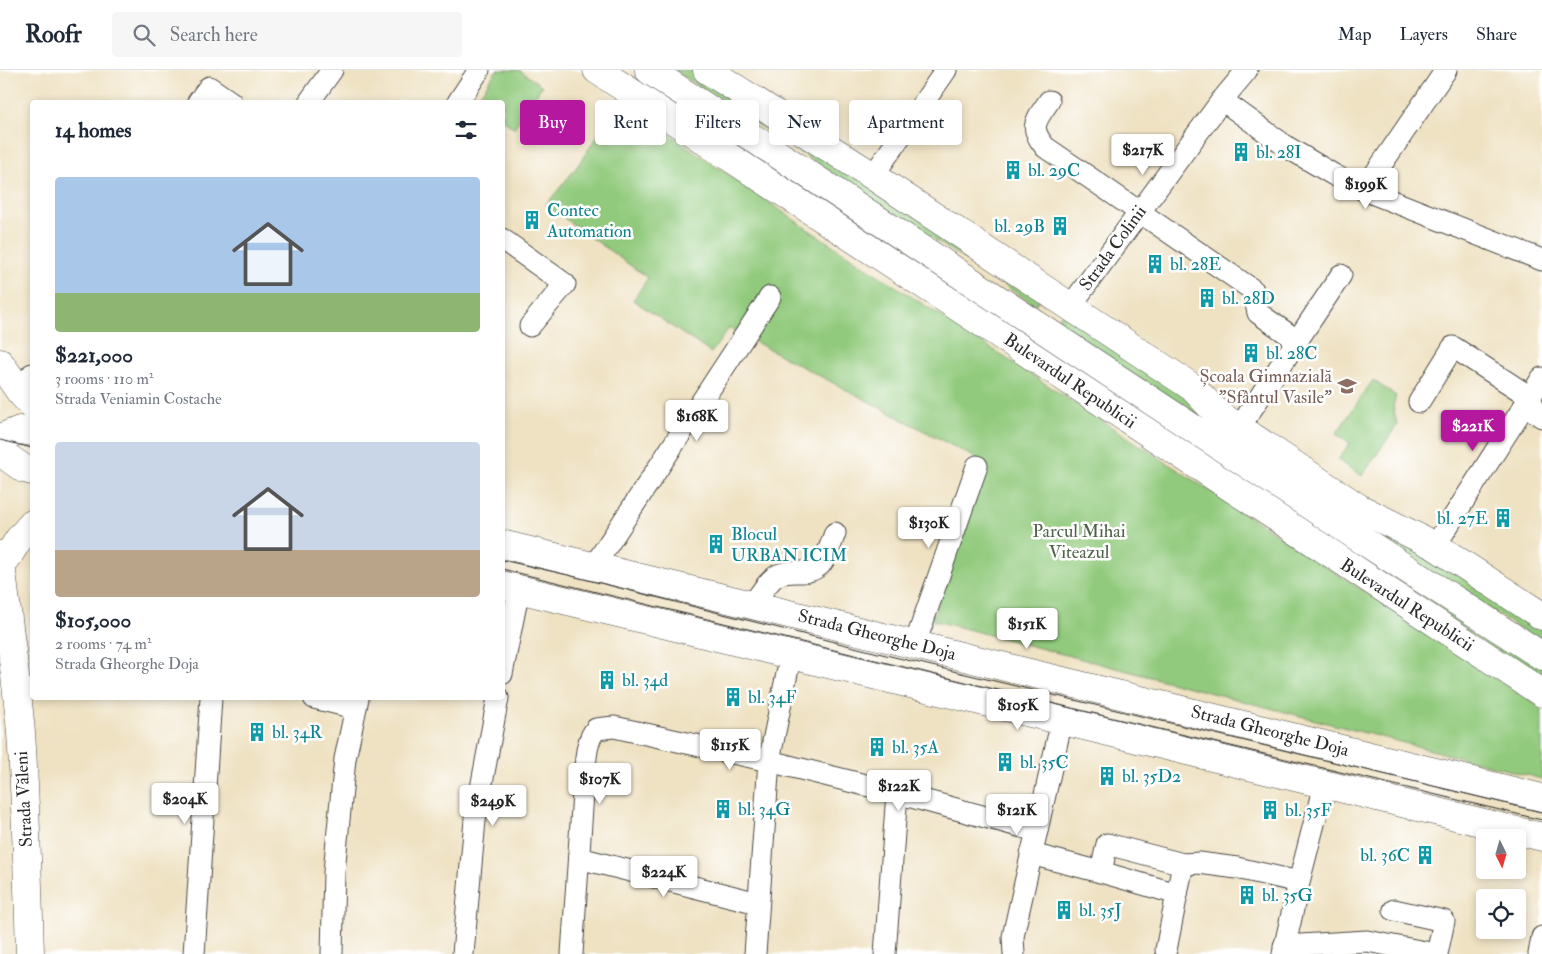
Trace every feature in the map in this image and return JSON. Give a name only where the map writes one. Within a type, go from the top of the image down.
[{"type":"main road","name":"Bulevardul Republicii","points":[[597,70],[1542,693]]},
{"type":"main road","name":"Bulevardul Republicii","points":[[649,70],[1344,528],[1542,656]]},
{"type":"main road","points":[[707,70],[873,176],[1192,386],[1218,414],[1359,508],[1434,546],[1542,616]]},
{"type":"main road","points":[[0,363],[28,390]]},
{"type":"main road","points":[[0,438],[20,430],[30,432]]},
{"type":"main road","points":[[0,452],[24,469],[30,470]]},
{"type":"main road","points":[[0,562],[30,526]]},
{"type":"main road","name":"Strada Gheorghe Doja","points":[[505,545],[1542,798]]},
{"type":"main road","name":"Strada Văleni","points":[[0,562],[21,732],[30,954]]},
{"type":"main road","points":[[511,587],[1324,785],[1542,836]]},
{"type":"street","points":[[310,100],[332,70]]},
{"type":"street","points":[[459,100],[480,70]]},
{"type":"street","points":[[873,176],[946,70]]},
{"type":"street","name":"Strada Colinii","points":[[1070,307],[1222,100],[1247,70]]},
{"type":"street","points":[[1364,190],[1446,70]]},
{"type":"street","points":[[199,100],[208,87],[228,100]]},
{"type":"street","points":[[1049,100],[1035,126],[1036,135],[1045,147],[1138,213],[1253,290],[1258,313],[1298,341]]},
{"type":"street","points":[[1222,100],[1286,147],[1334,175],[1364,190],[1542,260]]},
{"type":"street","points":[[505,241],[565,284],[530,326]]},
{"type":"street","points":[[1239,428],[1341,275]]},
{"type":"street","points":[[594,566],[770,297]]},
{"type":"street","points":[[1419,402],[1453,347],[1530,397],[1536,413],[1542,417]]},
{"type":"street","points":[[1434,546],[1542,378]]},
{"type":"street","points":[[915,644],[977,466]]},
{"type":"street","points":[[752,605],[778,575],[788,572],[815,570],[823,562],[835,533]]},
{"type":"street","points":[[505,645],[511,587]]},
{"type":"street","points":[[755,954],[770,761],[791,654]]},
{"type":"street","points":[[194,954],[211,700]]},
{"type":"street","points":[[331,700],[356,703],[345,759],[338,830],[334,872],[332,954]]},
{"type":"street","points":[[463,954],[475,820],[498,700]]},
{"type":"street","points":[[1014,954],[1013,937],[1062,720]]},
{"type":"street","points":[[572,954],[587,750],[591,735],[596,729],[614,727],[770,761],[1037,831]]},
{"type":"street","points":[[1324,785],[1284,950],[1367,941],[1436,954],[1444,921],[1394,910]]},
{"type":"street","points":[[885,954],[897,793]]},
{"type":"street","points":[[1101,872],[1107,844],[1183,864],[1199,863],[1237,868],[1299,882]]},
{"type":"street","points":[[1031,854],[1177,894]]},
{"type":"street","points":[[578,858],[758,903]]},
{"type":"street","points":[[1166,950],[1183,864]]},
{"type":"street","points":[[1539,954],[1542,937]]},
{"type":"green space","points":[[497,70],[519,70],[542,86],[533,100],[520,100],[520,119],[514,128],[505,121],[505,100],[476,100]]},
{"type":"green space","points":[[674,70],[697,70],[743,100],[720,100]]},
{"type":"green space","points":[[759,110],[769,117],[769,132],[759,125]]},
{"type":"green space","name":"Parcul Mihai Viteazul","points":[[666,132],[676,139],[676,145],[685,145],[809,230],[1542,707],[1542,779],[932,620],[987,464],[729,328],[711,353],[633,300],[648,278],[546,205],[576,168],[595,140],[595,145],[666,145]]},
{"type":"green space","points":[[789,145],[812,145],[1042,295],[1035,305]]},
{"type":"green space","points":[[1061,314],[1163,378],[1227,434],[1053,325]]},
{"type":"green space","points":[[1373,380],[1396,396],[1393,406],[1397,425],[1362,476],[1338,460],[1350,443],[1336,434]]},
{"type":"green space","points":[[1372,526],[1421,550],[1542,627],[1542,643],[1368,531]]},
{"type":"green space","points":[[1358,545],[1542,666],[1542,681],[1351,556]]},
{"type":"tram line","points":[[0,440],[30,448]]},
{"type":"tram line","points":[[505,561],[886,655],[1542,812]]},
{"type":"tram line","points":[[505,570],[1542,820]]},
{"type":"place","name":"bl. 28I","points":[[1241,152]]},
{"type":"place","name":"bl. 29C","points":[[1013,170]]},
{"type":"place","name":"Contec Automation","points":[[532,220]]},
{"type":"place","name":"bl. 29B","points":[[1060,226]]},
{"type":"place","name":"bl. 28E","points":[[1155,264]]},
{"type":"place","name":"bl. 28D","points":[[1207,298]]},
{"type":"place","name":"bl. 28C","points":[[1251,353]]},
{"type":"place","name":"Școala Gimnazială \"Sfântul Vasile\"","points":[[1347,386]]},
{"type":"place","name":"bl. 27E","points":[[1503,518]]},
{"type":"place","name":"Blocul URBAN ICIM","points":[[716,544]]},
{"type":"place","name":"bl. 34d","points":[[607,680]]},
{"type":"place","name":"bl. 34F","points":[[733,697]]},
{"type":"place","name":"bl. 34R","points":[[257,732]]},
{"type":"place","name":"bl. 35A","points":[[877,747]]},
{"type":"place","name":"bl. 35C","points":[[1005,762]]},
{"type":"place","name":"bl. 35D2","points":[[1107,776]]},
{"type":"place","name":"bl. 34G","points":[[723,809]]},
{"type":"place","name":"bl. 35F","points":[[1270,810]]},
{"type":"place","name":"bl. 36C","points":[[1425,855]]},
{"type":"place","name":"bl. 35G","points":[[1247,895]]},
{"type":"place","name":"bl. 35J","points":[[1064,910]]}]
